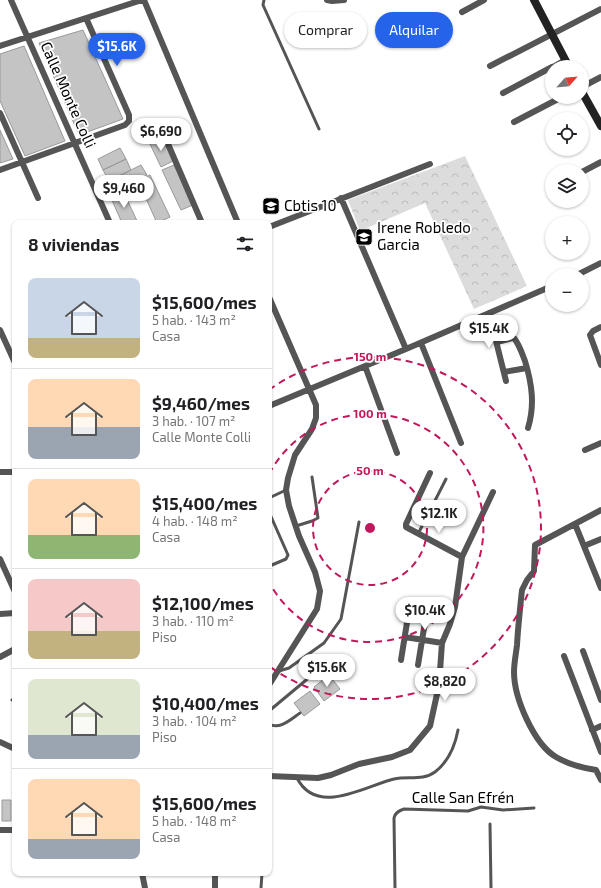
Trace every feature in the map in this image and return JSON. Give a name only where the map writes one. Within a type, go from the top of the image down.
[{"type":"street","name":"Calle Monte Colli","points":[[11,0],[109,220]]},
{"type":"street","points":[[0,46],[143,0],[237,220]]},
{"type":"street","points":[[327,0],[344,0]]},
{"type":"street","points":[[462,12],[484,0]]},
{"type":"street","points":[[534,0],[565,60]]},
{"type":"street","points":[[490,66],[601,9]]},
{"type":"street","points":[[0,170],[125,125],[128,120],[128,115],[86,18]]},
{"type":"street","points":[[503,93],[545,71]]},
{"type":"street","points":[[589,83],[601,77]]},
{"type":"street","points":[[514,122],[549,104]]},
{"type":"street","points":[[589,104],[601,126]]},
{"type":"street","points":[[0,113],[38,198]]},
{"type":"street","points":[[165,137],[201,220]]},
{"type":"street","points":[[589,168],[601,162]]},
{"type":"street","points":[[272,226],[430,164]]},
{"type":"street","points":[[341,198],[406,349]]},
{"type":"street","points":[[589,269],[601,263]]},
{"type":"street","points":[[272,405],[421,343],[545,289]]},
{"type":"street","points":[[272,303],[316,405],[316,418],[312,429],[295,455],[286,490],[289,506],[315,572],[320,591],[317,609],[272,681]]},
{"type":"street","points":[[489,313],[506,381]]},
{"type":"street","points":[[601,327],[593,331],[590,335],[601,365]]},
{"type":"street","points":[[0,330],[12,351]]},
{"type":"street","points":[[497,342],[514,338],[522,354],[530,379],[533,398],[528,428]]},
{"type":"street","points":[[421,343],[461,443]]},
{"type":"street","points":[[365,366],[397,453]]},
{"type":"street","points":[[504,372],[527,368]]},
{"type":"street","points":[[585,450],[601,443]]},
{"type":"street","points":[[0,472],[12,472]]},
{"type":"street","points":[[430,473],[406,524],[406,527],[462,557]]},
{"type":"street","points":[[272,776],[318,778],[331,776],[359,764],[392,757],[410,750],[430,726],[440,685],[442,643],[455,607],[462,557],[493,492]]},
{"type":"street","points":[[596,770],[582,768],[555,756],[544,745],[531,728],[522,710],[516,691],[514,672],[522,590],[534,571],[535,545],[601,510]]},
{"type":"street","points":[[575,524],[601,588]]},
{"type":"street","points":[[584,546],[601,539]]},
{"type":"street","points":[[0,559],[12,585]]},
{"type":"street","points":[[401,660],[409,610]]},
{"type":"street","points":[[0,614],[12,613]]},
{"type":"street","points":[[418,665],[426,616]]},
{"type":"street","points":[[405,637],[442,643]]},
{"type":"street","points":[[0,657],[12,651]]},
{"type":"street","points":[[583,651],[601,700]]},
{"type":"street","points":[[564,656],[601,752]]},
{"type":"street","points":[[592,730],[601,726]]},
{"type":"street","points":[[0,742],[12,748]]},
{"type":"street","points":[[596,770],[601,764]]},
{"type":"street","points":[[596,770],[601,780]]},
{"type":"street","points":[[0,830],[12,830]]},
{"type":"street","points":[[143,876],[145,888]]},
{"type":"street","points":[[215,876],[215,888]]},
{"type":"lane","points":[[264,0],[263,5],[319,129]]},
{"type":"lane","points":[[296,526],[318,518],[312,478]]},
{"type":"lane","points":[[418,534],[446,478]]},
{"type":"lane","points":[[272,497],[286,490]]},
{"type":"lane","points":[[272,519],[288,555],[286,559],[272,564]]},
{"type":"lane","points":[[279,671],[289,668],[324,643],[341,619],[359,522]]},
{"type":"lane","points":[[272,709],[318,671]]},
{"type":"lane","points":[[272,725],[278,726],[300,714]]},
{"type":"lane","points":[[298,778],[300,784],[309,791],[320,796],[331,798],[355,793],[393,779],[424,777],[436,772],[445,761],[453,746],[458,730]]},
{"type":"lane","name":"Calle San Efrén","points":[[395,888],[394,818],[398,811],[468,811],[481,806],[503,810],[534,808]]},
{"type":"lane","points":[[490,824],[491,888]]},
{"type":"lane","points":[[261,888],[262,876]]},
{"type":"green space","points":[[465,156],[527,286],[474,309],[425,203],[360,231],[348,200]]},
{"type":"building","points":[[83,30],[123,119],[79,135],[39,43]]},
{"type":"building","points":[[24,46],[65,141],[25,156],[0,101],[0,54]]},
{"type":"building","points":[[0,130],[13,159],[0,163]]},
{"type":"building","points":[[161,136],[173,161],[161,167],[149,142]]},
{"type":"building","points":[[120,148],[126,159],[103,170],[98,159]]},
{"type":"building","points":[[126,159],[131,170],[109,181],[103,170]]},
{"type":"building","points":[[141,165],[147,175],[114,192],[109,181]]},
{"type":"building","points":[[174,165],[193,205],[181,210],[162,170]]},
{"type":"building","points":[[150,175],[170,217],[164,220],[156,220],[138,181]]},
{"type":"building","points":[[124,193],[137,220],[121,220],[111,198]]},
{"type":"building","points":[[329,675],[340,689],[324,701],[314,687]]},
{"type":"building","points":[[310,691],[320,704],[304,716],[294,703]]},
{"type":"building","points":[[2,800],[11,800],[11,821],[2,821]]},
{"type":"place","name":"Cbtis 10","points":[[271,206]]},
{"type":"place","name":"Irene Robledo Garcia","points":[[364,237]]}]
